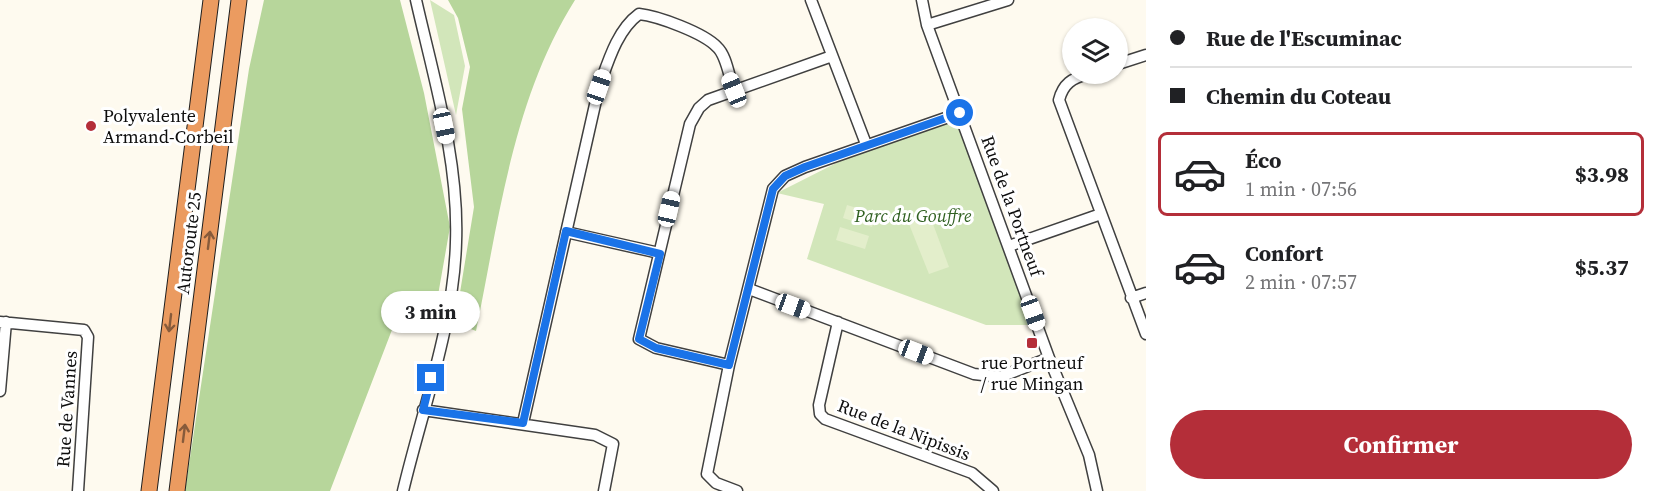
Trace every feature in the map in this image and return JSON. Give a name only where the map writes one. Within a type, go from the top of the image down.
[{"type":"highway","name":"Autoroute 25","points":[[149,491],[211,0]]},
{"type":"highway","name":"Autoroute 25","points":[[177,491],[232,54],[241,0]]},
{"type":"street","points":[[403,491],[451,291],[457,224],[450,158],[416,0]]},
{"type":"street","points":[[811,0],[866,144]]},
{"type":"street","name":"Rue de la Portneuf","points":[[922,0],[927,25],[1049,358],[1089,455],[1097,491]]},
{"type":"street","points":[[927,25],[1008,0]]},
{"type":"street","points":[[523,423],[599,87],[609,58],[631,20],[639,14],[649,15],[711,42],[722,53],[734,90]]},
{"type":"street","points":[[1128,61],[1146,55]]},
{"type":"street","points":[[729,365],[656,348],[639,339],[690,124],[699,108],[708,100],[832,56]]},
{"type":"street","points":[[1068,84],[1062,90],[1059,100],[1146,334]]},
{"type":"street","points":[[737,491],[716,483],[707,474],[729,365],[773,189],[785,176],[866,144],[960,113]]},
{"type":"street","points":[[1009,246],[1101,214]]},
{"type":"street","points":[[566,231],[660,254]]},
{"type":"street","points":[[748,289],[974,374],[1000,377],[1049,358]]},
{"type":"street","points":[[1131,298],[1146,293]]},
{"type":"street","points":[[0,391],[3,322]]},
{"type":"street","name":"Rue de Vannes","points":[[3,322],[84,330],[89,351],[78,491]]},
{"type":"street","name":"Rue de la Nipissis","points":[[838,322],[819,405],[820,414],[825,419],[972,473],[993,491]]},
{"type":"street","points":[[423,410],[523,423],[595,435],[608,440],[613,444],[604,491]]},
{"type":"green space","points":[[264,0],[400,0],[424,93],[450,227],[434,318],[400,309],[330,491],[185,491],[249,69]]},
{"type":"green space","points":[[430,0],[454,15],[465,66],[456,115]]},
{"type":"green space","points":[[448,0],[575,0],[554,38],[522,118],[501,203],[476,331],[455,323],[474,207],[462,109],[470,67],[458,18]]},
{"type":"green space","name":"Parc du Gouffre","points":[[958,116],[1038,325],[986,325],[807,259],[824,204],[777,193],[866,148]]},
{"type":"green space","points":[[847,205],[876,214],[872,227],[843,218]]},
{"type":"green space","points":[[930,216],[949,267],[929,274],[909,224]]},
{"type":"green space","points":[[840,227],[869,236],[865,249],[836,240]]},
{"type":"place","name":"Polyvalente Armand-Corbeil","points":[[91,126]]},
{"type":"place","name":"rue Portneuf / rue Mingan","points":[[1032,343]]},
{"type":"route","points":[[431,378],[423,410],[523,423],[566,231],[660,254],[639,339],[656,348],[694,359],[729,365],[773,189],[785,176],[805,167],[960,113]]}]
